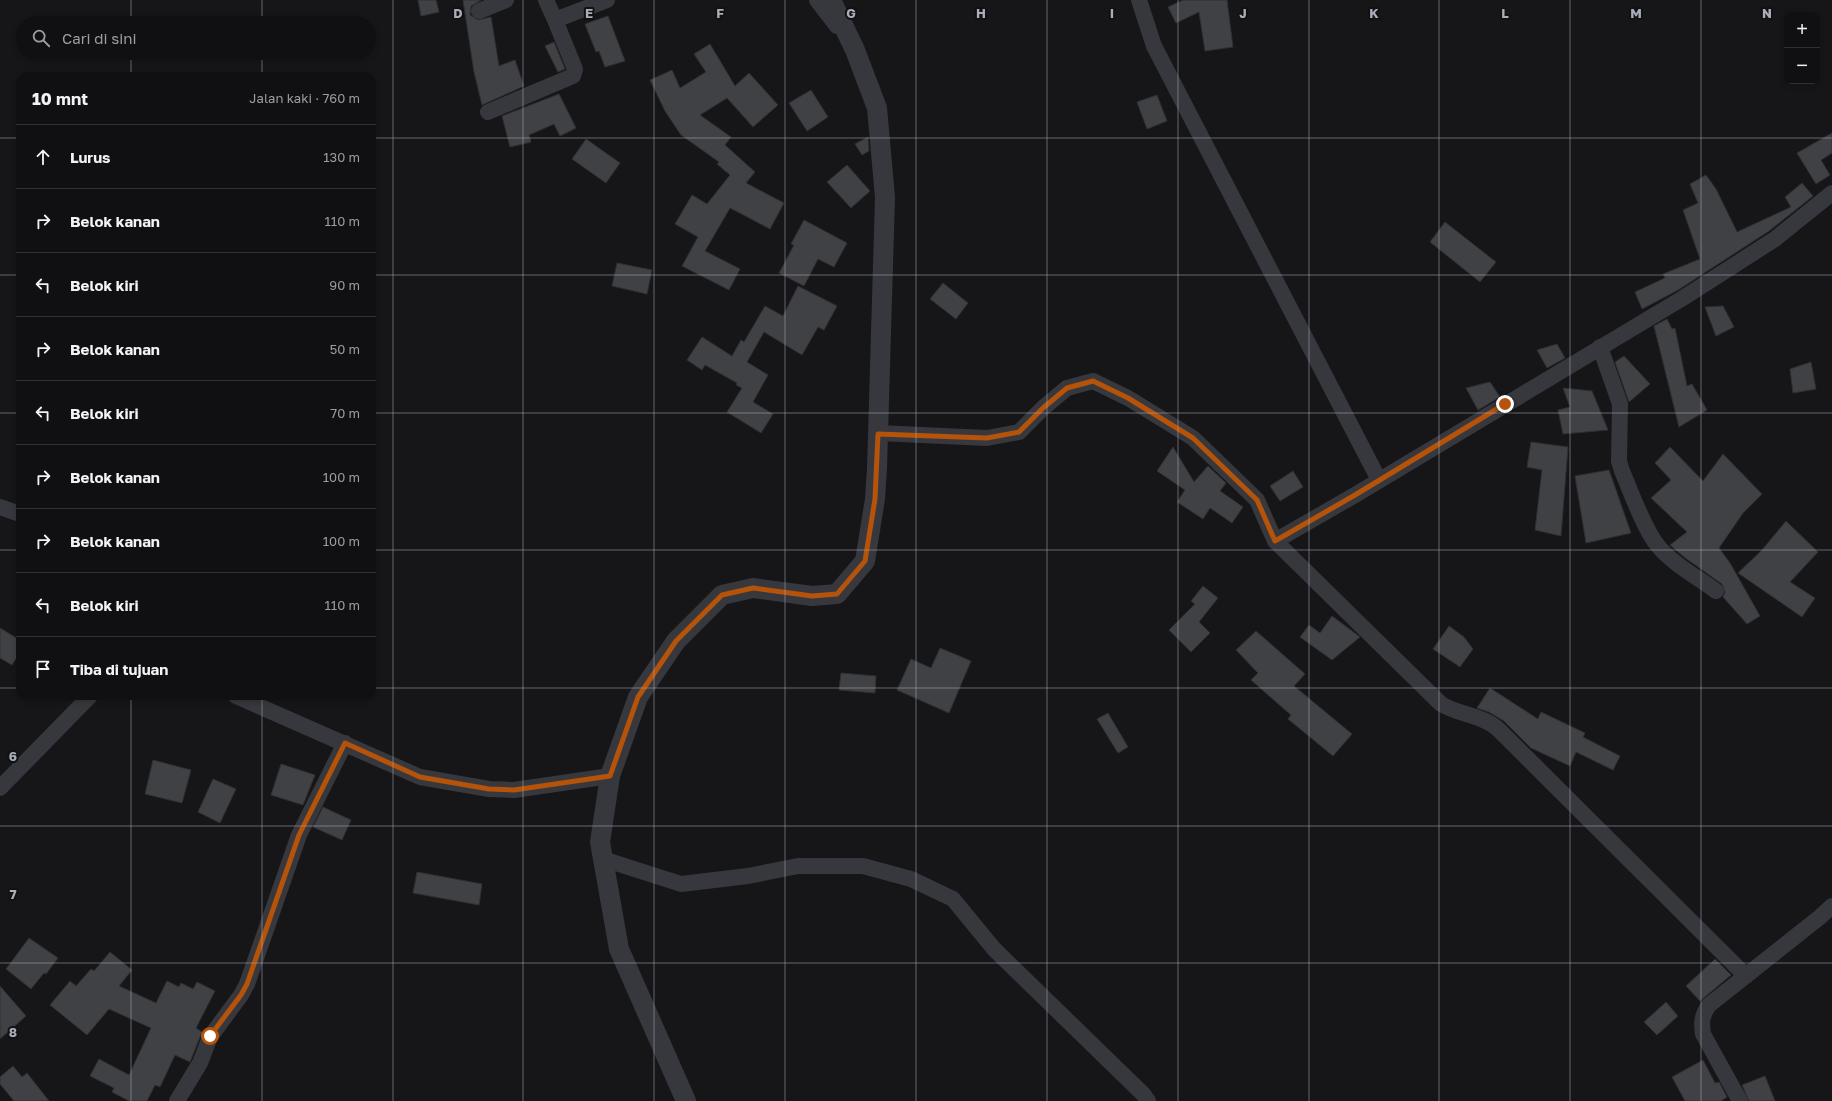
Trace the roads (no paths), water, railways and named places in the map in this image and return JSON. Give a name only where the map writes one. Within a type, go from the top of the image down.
[{"type":"street","points":[[478,11],[506,0]]},
{"type":"street","points":[[488,112],[573,76],[575,69],[546,0]]},
{"type":"street","points":[[555,20],[607,0]]},
{"type":"street","points":[[818,0],[855,50]]},
{"type":"street","points":[[686,1101],[620,949],[600,842],[610,776],[638,697],[676,641],[722,595],[753,588],[812,596],[837,594],[865,561],[875,499],[886,197],[877,108],[855,50],[832,0]]},
{"type":"street","points":[[1139,0],[1154,46],[1379,480]]},
{"type":"street","points":[[1275,541],[1683,298],[1775,239],[1832,193]]},
{"type":"street","points":[[1600,347],[1620,404],[1619,461],[1650,534],[1667,555],[1716,591]]},
{"type":"street","points":[[878,434],[987,438],[1019,432],[1043,408],[1067,388],[1093,381],[1128,398],[1193,438],[1257,500],[1275,541],[1441,704],[1450,709],[1487,721],[1498,729],[1746,976]]},
{"type":"street","points":[[0,507],[16,513]]},
{"type":"street","points":[[0,788],[86,700]]},
{"type":"street","points":[[245,700],[420,777],[489,789],[514,790],[610,776]]},
{"type":"street","points":[[177,1101],[200,1063],[210,1036],[241,995],[247,984],[299,835],[345,743]]},
{"type":"street","points":[[603,859],[681,884],[748,876],[798,866],[863,866],[911,879],[952,899],[994,949],[1143,1094],[1148,1101]]},
{"type":"street","points":[[1740,1101],[1703,1034],[1701,1023],[1703,1013],[1709,1006],[1832,906]]}]
